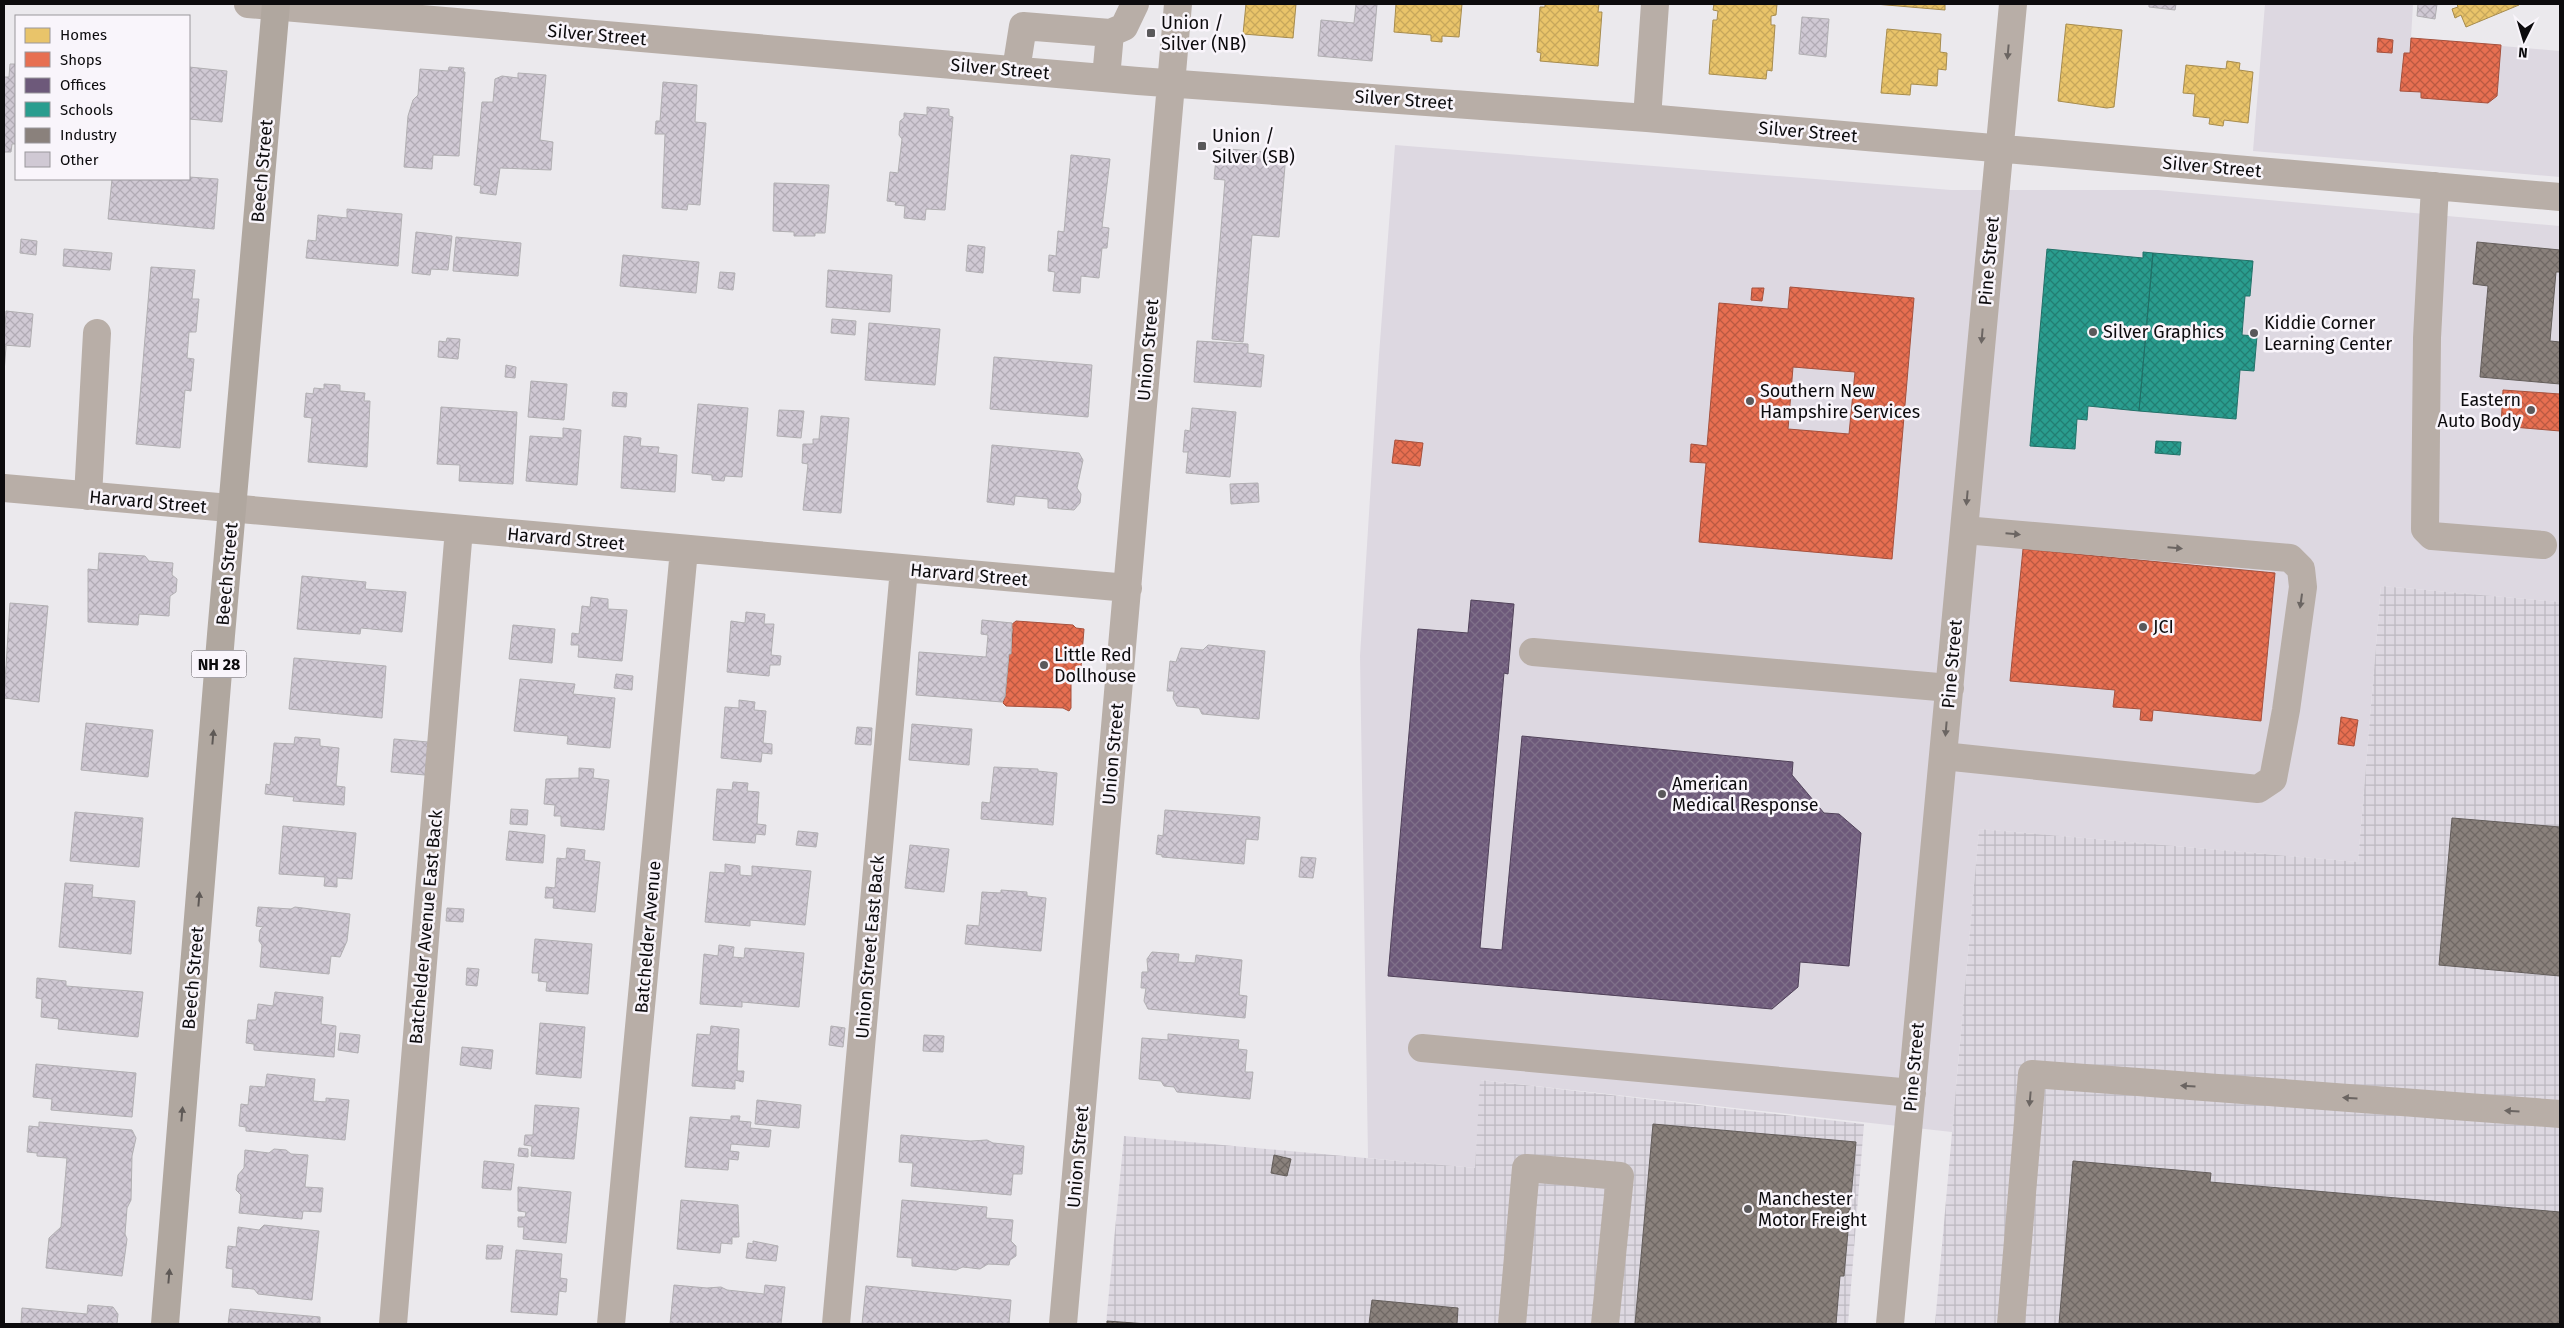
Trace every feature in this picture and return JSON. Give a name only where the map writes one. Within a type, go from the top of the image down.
[{"type":"main road","name":"Beech Street","points":[[165,1324],[276,5]]},
{"type":"street","name":"Silver Street","points":[[248,4],[1106,78],[1647,118],[2560,197]]},
{"type":"street","points":[[1016,70],[1023,26],[1110,33],[1124,27],[1134,4]]},
{"type":"street","name":"Union Street","points":[[1063,1324],[1178,4]]},
{"type":"street","points":[[1647,118],[1655,4]]},
{"type":"street","name":"Pine Street","points":[[1890,1324],[2013,4]]},
{"type":"street","points":[[1106,78],[1110,33]]},
{"type":"street","points":[[2436,186],[2427,338],[2425,529],[2432,536],[2543,545]]},
{"type":"street","points":[[88,496],[98,333]]},
{"type":"street","name":"Harvard Street","points":[[4,488],[1128,588]]},
{"type":"street","name":"Batchelder Avenue East Back","points":[[393,1324],[459,529]]},
{"type":"street","points":[[1943,756],[2258,789],[2273,779],[2286,710],[2303,587],[2301,570],[2290,558],[1964,530]]},
{"type":"street","name":"Batchelder Avenue","points":[[611,1324],[684,550]]},
{"type":"street","name":"Union Street East Back","points":[[836,1324],[904,569]]},
{"type":"street","points":[[1533,652],[1950,688]]},
{"type":"street","points":[[1422,1048],[1912,1093]]},
{"type":"street","points":[[2011,1324],[2032,1074],[2560,1114]]},
{"type":"street","points":[[1512,1324],[1526,1168],[1620,1176],[1605,1324]]},
{"type":"shaded area","points":[[2265,4],[2413,4],[2411,38],[2560,51],[2560,177],[2253,151]]},
{"type":"shaded area","points":[[1395,145],[1951,190],[2158,190],[2560,226],[2560,602],[2381,586],[2358,862],[1979,829],[1952,1132],[1481,1080],[1475,1168],[1368,1158],[1360,656],[1379,355]]},
{"type":"shaded area","points":[[2381,586],[2560,602],[2560,1324],[1935,1324],[1979,829],[2358,862]]},
{"type":"shaded area","points":[[1480,1080],[1864,1124],[1848,1324],[1106,1324],[1124,1136],[1475,1168]]},
{"type":"building: Homes","points":[[1246,4],[1296,4],[1293,38],[1243,34]]},
{"type":"building: Homes","points":[[1396,4],[1462,4],[1459,37],[1442,36],[1442,42],[1431,41],[1431,35],[1394,32]]},
{"type":"building: Homes","points":[[1545,4],[1599,4],[1598,12],[1602,12],[1598,66],[1540,61],[1541,53],[1537,52],[1540,7],[1545,7]]},
{"type":"building: Homes","points":[[1714,4],[1777,4],[1776,15],[1771,16],[1771,25],[1775,25],[1772,71],[1767,70],[1766,79],[1709,74],[1713,20],[1717,20],[1718,11],[1713,10]]},
{"type":"building: Homes","points":[[1875,4],[1945,4],[1945,10]]},
{"type":"building: Homes","points":[[2457,4],[2519,5],[2466,27],[2461,15],[2455,18],[2452,9],[2458,7]]},
{"type":"building: Homes","points":[[2066,24],[2122,30],[2114,107],[2107,108],[2058,101]]},
{"type":"building: Homes","points":[[1887,29],[1941,34],[1940,52],[1947,53],[1946,70],[1938,69],[1937,86],[1911,84],[1910,95],[1881,93]]},
{"type":"building: Homes","points":[[2227,61],[2240,63],[2239,70],[2253,72],[2248,123],[2224,120],[2223,126],[2209,124],[2210,118],[2193,116],[2195,94],[2183,93],[2186,65],[2226,69]]},
{"type":"building: Shops","points":[[2378,38],[2393,40],[2392,53],[2377,52]]},
{"type":"building: Shops","points":[[2411,38],[2501,45],[2497,96],[2488,103],[2421,98],[2421,92],[2400,91],[2404,53],[2410,53]]},
{"type":"building: Shops","name":"Southern New Hampshire Services","points":[[1790,287],[1914,298],[1892,559],[1699,542],[1706,463],[1690,462],[1691,444],[1707,446],[1719,303],[1788,309]],"holes":[[[1793,367],[1855,372],[1849,434],[1788,429]]]},
{"type":"building: Shops","points":[[1752,288],[1764,288],[1762,301],[1751,300]]},
{"type":"building: Shops","name":"Eastern Auto Body","points":[[2503,390],[2560,394],[2560,431],[2501,426]]},
{"type":"building: Shops","points":[[1395,440],[1423,443],[1420,466],[1392,463]]},
{"type":"building: Shops","name":"JCI","points":[[2023,549],[2275,573],[2261,721],[2153,710],[2152,721],[2140,720],[2141,709],[2113,707],[2115,690],[2010,681]]},
{"type":"building: Shops","name":"Little Red Dollhouse","points":[[1016,621],[1073,625],[1076,628],[1084,629],[1080,679],[1078,682],[1071,681],[1071,708],[1069,711],[1063,708],[1006,706],[1003,703],[1009,654],[1011,654],[1013,629],[1011,625]]},
{"type":"building: Shops","points":[[2341,717],[2358,720],[2354,746],[2338,744]]},
{"type":"building: Offices","name":"American Medical Response","points":[[1471,600],[1514,604],[1508,674],[1504,673],[1480,948],[1502,950],[1522,736],[1793,762],[1792,775],[1824,813],[1839,814],[1861,833],[1849,966],[1800,962],[1798,987],[1772,1009],[1388,976],[1418,629],[1468,633]]},
{"type":"building: Schools","name":"Silver Graphics","points":[[2047,249],[2143,258],[2143,252],[2153,253],[2139,411],[2088,406],[2087,420],[2077,419],[2075,449],[2030,446]]},
{"type":"building: Schools","points":[[2153,253],[2253,261],[2250,296],[2245,296],[2242,335],[2257,336],[2254,371],[2240,370],[2236,419],[2139,411]]},
{"type":"building: Schools","points":[[2156,441],[2181,442],[2180,455],[2155,453]]},
{"type":"building: Industry","points":[[2477,242],[2560,250],[2560,272],[2556,272],[2550,341],[2560,342],[2560,384],[2480,377],[2488,286],[2473,284]]},
{"type":"building: Industry","points":[[2452,818],[2560,827],[2560,976],[2439,965]]},
{"type":"building: Industry","name":"Manchester Motor Freight","points":[[1653,1124],[1856,1142],[1844,1276],[1840,1276],[1836,1324],[1635,1324]]},
{"type":"building: Industry","points":[[1274,1155],[1291,1159],[1287,1176],[1271,1173]]},
{"type":"building: Industry","points":[[2073,1161],[2211,1173],[2210,1182],[2560,1212],[2560,1324],[2059,1324]]},
{"type":"building: Industry","points":[[1372,1300],[1458,1308],[1457,1324],[1369,1324]]},
{"type":"building: Industry","points":[[1107,1321],[1147,1324],[1107,1324]]},
{"type":"building: Other","points":[[1356,4],[1377,4],[1372,61],[1318,56],[1321,20],[1354,23]]},
{"type":"building: Other","points":[[2149,4],[2176,4],[2175,10],[2149,7]]},
{"type":"building: Other","points":[[2418,4],[2437,4],[2435,19],[2417,16]]},
{"type":"building: Other","points":[[1802,17],[1829,19],[1826,57],[1799,54]]},
{"type":"building: Other","points":[[10,64],[15,64],[15,144],[12,144],[11,152],[4,152],[4,77],[9,77]]},
{"type":"building: Other","points":[[190,67],[227,71],[222,122],[190,119]]},
{"type":"building: Other","points":[[449,67],[464,68],[463,72],[465,72],[459,156],[433,155],[432,169],[404,167],[408,116],[413,100],[418,95],[420,69],[448,71]]},
{"type":"building: Other","points":[[518,73],[546,75],[540,140],[553,142],[551,170],[500,168],[496,195],[480,193],[481,186],[474,185],[482,102],[493,102],[495,79],[502,76],[518,78]]},
{"type":"building: Other","points":[[663,82],[697,85],[695,122],[706,123],[700,205],[688,204],[687,210],[662,208],[665,134],[655,134],[656,121],[660,121]]},
{"type":"building: Other","points":[[927,107],[949,109],[949,116],[953,117],[945,210],[926,209],[925,220],[904,218],[905,206],[895,205],[896,202],[887,201],[890,172],[898,173],[902,139],[899,135],[900,121],[904,118],[904,113],[927,115]]},
{"type":"building: Other","points":[[1217,148],[1286,154],[1279,237],[1252,235],[1243,342],[1212,339],[1225,180],[1214,179]]},
{"type":"building: Other","points":[[1071,155],[1110,159],[1102,227],[1109,228],[1107,248],[1102,248],[1099,278],[1081,276],[1080,293],[1053,291],[1055,272],[1048,271],[1049,255],[1056,256],[1058,231],[1064,232]]},
{"type":"building: Other","points":[[190,177],[218,179],[214,229],[108,219],[112,180],[190,180]]},
{"type":"building: Other","points":[[774,183],[829,185],[825,233],[815,233],[815,236],[794,236],[794,232],[773,231]]},
{"type":"building: Other","points":[[347,209],[402,214],[398,266],[306,258],[308,240],[316,241],[318,215],[347,218]]},
{"type":"building: Other","points":[[416,232],[452,236],[448,270],[431,269],[430,275],[412,273]]},
{"type":"building: Other","points":[[456,237],[521,243],[518,276],[453,271]]},
{"type":"building: Other","points":[[21,239],[37,241],[36,255],[20,253]]},
{"type":"building: Other","points":[[968,245],[985,247],[983,273],[966,271]]},
{"type":"building: Other","points":[[64,249],[112,253],[110,270],[63,266]]},
{"type":"building: Other","points":[[623,255],[699,262],[696,293],[620,286]]},
{"type":"building: Other","points":[[151,267],[195,270],[192,299],[199,299],[196,332],[189,332],[187,358],[194,359],[191,391],[185,390],[180,448],[136,444]]},
{"type":"building: Other","points":[[828,270],[892,275],[890,312],[826,307]]},
{"type":"building: Other","points":[[720,272],[735,273],[733,290],[718,288]]},
{"type":"building: Other","points":[[6,311],[33,314],[30,347],[4,345]]},
{"type":"building: Other","points":[[832,319],[856,321],[855,335],[831,333]]},
{"type":"building: Other","points":[[869,323],[940,329],[935,385],[865,380]]},
{"type":"building: Other","points":[[447,338],[460,339],[458,359],[438,357],[439,341],[446,342]]},
{"type":"building: Other","points":[[1197,341],[1248,344],[1248,353],[1264,355],[1261,387],[1194,382]]},
{"type":"building: Other","points":[[4,346],[6,346],[4,373]]},
{"type":"building: Other","points":[[994,357],[1092,365],[1088,417],[990,409]]},
{"type":"building: Other","points":[[506,365],[516,367],[515,378],[505,377]]},
{"type":"building: Other","points":[[531,381],[567,384],[564,420],[528,417]]},
{"type":"building: Other","points":[[324,384],[340,385],[340,391],[365,393],[364,401],[370,401],[367,467],[308,462],[312,418],[304,417],[306,393],[313,394],[314,388],[324,389]]},
{"type":"building: Other","points":[[613,392],[627,393],[626,407],[612,406]]},
{"type":"building: Other","points":[[698,404],[748,408],[742,477],[725,476],[724,481],[712,480],[712,475],[692,473]]},
{"type":"building: Other","points":[[441,407],[517,412],[513,484],[459,481],[460,465],[437,464]]},
{"type":"building: Other","points":[[1192,408],[1236,412],[1230,477],[1186,473],[1188,452],[1183,452],[1185,430],[1190,431]]},
{"type":"building: Other","points":[[779,410],[804,411],[801,438],[777,436]]},
{"type":"building: Other","points":[[821,416],[849,418],[841,513],[803,510],[808,464],[802,463],[803,444],[813,444],[813,439],[819,439]]},
{"type":"building: Other","points":[[563,428],[581,430],[577,485],[526,481],[530,436],[563,438]]},
{"type":"building: Other","points":[[624,436],[641,438],[640,446],[659,447],[658,453],[677,455],[675,492],[621,488]]},
{"type":"building: Other","points":[[992,445],[1079,453],[1083,460],[1077,488],[1081,494],[1080,503],[1074,510],[1048,508],[1048,499],[1015,496],[1014,505],[987,502]]},
{"type":"building: Other","points":[[1258,483],[1259,502],[1231,504],[1230,484]]},
{"type":"building: Other","points":[[99,553],[145,556],[149,561],[173,563],[172,575],[177,579],[176,592],[170,596],[169,616],[139,614],[138,625],[88,622],[88,569],[98,570]]},
{"type":"building: Other","points":[[302,576],[366,582],[365,589],[406,592],[402,632],[361,628],[360,634],[297,629]]},
{"type":"building: Other","points":[[591,597],[608,599],[608,609],[627,610],[622,661],[578,657],[579,645],[571,645],[572,633],[579,634],[582,606],[590,607]]},
{"type":"building: Other","points":[[10,603],[48,606],[39,702],[4,698]]},
{"type":"building: Other","points":[[746,612],[765,614],[764,624],[774,624],[771,655],[781,656],[780,665],[770,665],[769,676],[727,672],[731,621],[745,623]]},
{"type":"building: Other","points":[[982,620],[1012,623],[1011,654],[1009,654],[1005,697],[1002,702],[916,695],[919,652],[986,657],[988,635],[981,634]]},
{"type":"building: Other","points":[[513,625],[555,629],[552,663],[509,659]]},
{"type":"building: Other","points":[[1208,645],[1265,651],[1259,719],[1202,714],[1199,708],[1177,706],[1173,698],[1174,691],[1167,691],[1170,661],[1176,662],[1181,648],[1203,650]]},
{"type":"building: Other","points":[[294,658],[386,666],[382,718],[289,709]]},
{"type":"building: Other","points":[[616,674],[633,676],[632,690],[614,688]]},
{"type":"building: Other","points":[[520,679],[575,684],[573,694],[615,698],[610,748],[567,744],[568,736],[514,731]]},
{"type":"building: Other","points":[[739,700],[755,702],[754,710],[766,711],[763,743],[772,744],[772,754],[762,753],[761,762],[721,758],[725,707],[739,708]]},
{"type":"building: Other","points":[[86,723],[153,730],[148,777],[81,770]]},
{"type":"building: Other","points":[[912,724],[972,729],[969,765],[909,760]]},
{"type":"building: Other","points":[[857,727],[872,728],[871,745],[855,744]]},
{"type":"building: Other","points":[[295,737],[320,739],[320,746],[339,748],[336,786],[345,787],[344,805],[293,801],[294,797],[265,794],[266,784],[270,785],[274,743],[294,744]]},
{"type":"building: Other","points":[[394,739],[428,742],[425,775],[391,772]]},
{"type":"building: Other","points":[[994,767],[1038,769],[1038,771],[1057,773],[1053,825],[981,819],[982,802],[990,803]]},
{"type":"building: Other","points":[[579,768],[594,769],[593,778],[609,780],[604,830],[561,826],[561,816],[554,816],[555,805],[544,804],[546,779],[579,778]]},
{"type":"building: Other","points":[[733,782],[748,783],[747,791],[759,792],[757,824],[766,825],[765,835],[756,834],[755,843],[713,840],[717,789],[732,790]]},
{"type":"building: Other","points":[[511,809],[528,810],[527,825],[510,824]]},
{"type":"building: Other","points":[[1165,810],[1260,817],[1258,840],[1246,839],[1244,864],[1162,857],[1162,855],[1156,854],[1158,835],[1163,836]]},
{"type":"building: Other","points":[[75,812],[143,818],[139,867],[70,861]]},
{"type":"building: Other","points":[[283,826],[356,833],[352,879],[337,878],[337,887],[324,886],[325,877],[279,874]]},
{"type":"building: Other","points":[[509,831],[545,835],[543,863],[506,860]]},
{"type":"building: Other","points":[[798,831],[818,833],[816,847],[796,845]]},
{"type":"building: Other","points":[[910,845],[949,849],[944,892],[905,888]]},
{"type":"building: Other","points":[[567,848],[585,850],[584,860],[600,862],[595,912],[553,908],[554,898],[545,898],[546,887],[555,888],[557,858],[566,859]]},
{"type":"building: Other","points":[[1301,857],[1316,858],[1313,878],[1299,877]]},
{"type":"building: Other","points":[[725,864],[740,866],[740,875],[752,876],[752,866],[811,871],[805,925],[750,920],[750,926],[705,922],[710,872],[725,873]]},
{"type":"building: Other","points":[[65,883],[93,885],[92,897],[135,901],[131,954],[59,947]]},
{"type":"building: Other","points":[[1001,890],[1027,892],[1027,896],[1046,898],[1041,951],[965,944],[967,925],[979,926],[982,892],[1001,893]]},
{"type":"building: Other","points":[[258,907],[291,909],[295,907],[350,914],[347,941],[340,957],[331,956],[329,974],[260,967],[262,945],[259,941],[260,930],[263,927],[256,926]]},
{"type":"building: Other","points":[[447,908],[464,909],[463,922],[446,921]]},
{"type":"building: Other","points":[[535,939],[592,944],[588,994],[546,991],[547,982],[538,981],[539,973],[532,973]]},
{"type":"building: Other","points":[[719,945],[734,947],[733,957],[744,958],[745,948],[804,953],[799,1007],[742,1002],[742,1007],[700,1004],[704,954],[718,956]]},
{"type":"building: Other","points":[[1152,952],[1179,954],[1178,962],[1195,963],[1196,955],[1242,960],[1239,995],[1247,996],[1245,1018],[1148,1009],[1144,1001],[1146,988],[1141,988],[1142,972],[1148,972],[1147,959]]},
{"type":"building: Other","points":[[467,968],[479,969],[477,986],[466,985]]},
{"type":"building: Other","points":[[37,978],[66,981],[66,986],[143,992],[138,1037],[58,1029],[59,1019],[41,1017],[42,999],[36,998]]},
{"type":"building: Other","points":[[275,992],[323,997],[321,1024],[336,1026],[334,1057],[254,1050],[254,1044],[246,1043],[248,1020],[256,1020],[258,1004],[273,1006]]},
{"type":"building: Other","points":[[540,1023],[585,1027],[581,1078],[536,1074]]},
{"type":"building: Other","points":[[711,1026],[739,1029],[737,1071],[744,1071],[743,1082],[735,1080],[735,1089],[692,1086],[697,1034],[710,1035]]},
{"type":"building: Other","points":[[831,1026],[845,1028],[843,1047],[829,1045]]},
{"type":"building: Other","points":[[340,1033],[360,1035],[358,1053],[338,1050]]},
{"type":"building: Other","points":[[1168,1034],[1239,1040],[1238,1049],[1247,1050],[1245,1072],[1253,1072],[1250,1099],[1177,1092],[1174,1087],[1164,1086],[1161,1081],[1139,1079],[1142,1038],[1168,1040]]},
{"type":"building: Other","points":[[924,1035],[944,1036],[943,1052],[923,1051]]},
{"type":"building: Other","points":[[462,1047],[493,1050],[491,1069],[460,1065]]},
{"type":"building: Other","points":[[36,1064],[136,1073],[132,1117],[51,1110],[52,1099],[33,1097]]},
{"type":"building: Other","points":[[267,1074],[315,1079],[313,1101],[326,1102],[326,1098],[349,1100],[345,1140],[246,1131],[246,1127],[239,1126],[241,1104],[248,1105],[250,1086],[265,1087]]},
{"type":"building: Other","points":[[757,1100],[801,1105],[799,1128],[755,1124]]},
{"type":"building: Other","points":[[535,1105],[579,1108],[574,1159],[531,1156],[532,1146],[524,1145],[525,1135],[533,1135]]},
{"type":"building: Other","points":[[731,1116],[740,1116],[739,1121],[751,1122],[750,1128],[771,1130],[769,1147],[731,1144],[730,1151],[739,1152],[738,1160],[729,1159],[728,1170],[685,1167],[690,1117],[731,1120]]},
{"type":"building: Other","points":[[39,1122],[132,1130],[136,1138],[132,1156],[131,1200],[127,1208],[125,1234],[127,1239],[122,1276],[46,1268],[49,1238],[61,1227],[67,1158],[37,1156],[37,1153],[27,1152],[29,1126],[39,1127]]},
{"type":"building: Other","points":[[901,1135],[971,1141],[987,1140],[993,1143],[1024,1146],[1022,1174],[1013,1174],[1011,1195],[911,1186],[913,1163],[899,1162]]},
{"type":"building: Other","points":[[519,1148],[528,1149],[528,1157],[518,1156]]},
{"type":"building: Other","points":[[274,1149],[286,1150],[291,1154],[308,1155],[305,1187],[323,1188],[321,1212],[303,1211],[302,1219],[239,1213],[241,1195],[236,1190],[238,1175],[244,1168],[245,1150],[269,1153]]},
{"type":"building: Other","points":[[484,1161],[514,1164],[511,1190],[482,1188]]},
{"type":"building: Other","points":[[518,1187],[571,1192],[566,1243],[523,1239],[524,1227],[518,1227],[518,1217],[525,1217],[526,1212],[518,1211]]},
{"type":"building: Other","points":[[681,1200],[738,1205],[739,1237],[732,1237],[732,1244],[721,1243],[720,1253],[677,1249]]},
{"type":"building: Other","points":[[902,1200],[987,1207],[986,1218],[1013,1220],[1011,1241],[1016,1246],[1016,1256],[1010,1260],[1009,1265],[988,1264],[980,1269],[963,1267],[956,1270],[912,1266],[912,1258],[897,1257]]},
{"type":"building: Other","points":[[264,1225],[319,1231],[312,1300],[258,1294],[254,1289],[232,1287],[233,1269],[226,1268],[228,1246],[236,1247],[238,1227],[259,1230]]},
{"type":"building: Other","points":[[753,1241],[778,1246],[776,1261],[746,1258],[748,1243],[753,1244]]},
{"type":"building: Other","points":[[487,1245],[503,1246],[501,1259],[486,1259]]},
{"type":"building: Other","points":[[516,1250],[562,1254],[560,1278],[567,1279],[566,1292],[559,1291],[557,1315],[511,1312]]},
{"type":"building: Other","points":[[674,1285],[707,1288],[721,1287],[727,1290],[764,1294],[765,1285],[785,1287],[781,1324],[670,1324]]},
{"type":"building: Other","points":[[866,1286],[1011,1300],[1009,1324],[862,1324]]},
{"type":"building: Other","points":[[88,1305],[113,1307],[118,1314],[117,1324],[21,1324],[22,1308],[87,1314]]},
{"type":"building: Other","points":[[230,1309],[320,1317],[320,1324],[228,1324]]},
{"type":"place","name":"Union / Silver (NB)","points":[[1151,33]]},
{"type":"place","name":"Union / Silver (SB)","points":[[1202,146]]},
{"type":"place","name":"Silver Graphics","points":[[2093,332]]},
{"type":"place","name":"Kiddie Corner Learning Center","points":[[2254,333]]},
{"type":"place","name":"Southern New Hampshire Services","points":[[1750,401]]},
{"type":"place","name":"Eastern Auto Body","points":[[2531,410]]},
{"type":"place","name":"JCI","points":[[2143,627]]},
{"type":"place","name":"Little Red Dollhouse","points":[[1044,665]]},
{"type":"place","name":"American Medical Response","points":[[1662,794]]},
{"type":"place","name":"Manchester Motor Freight","points":[[1748,1209]]}]
